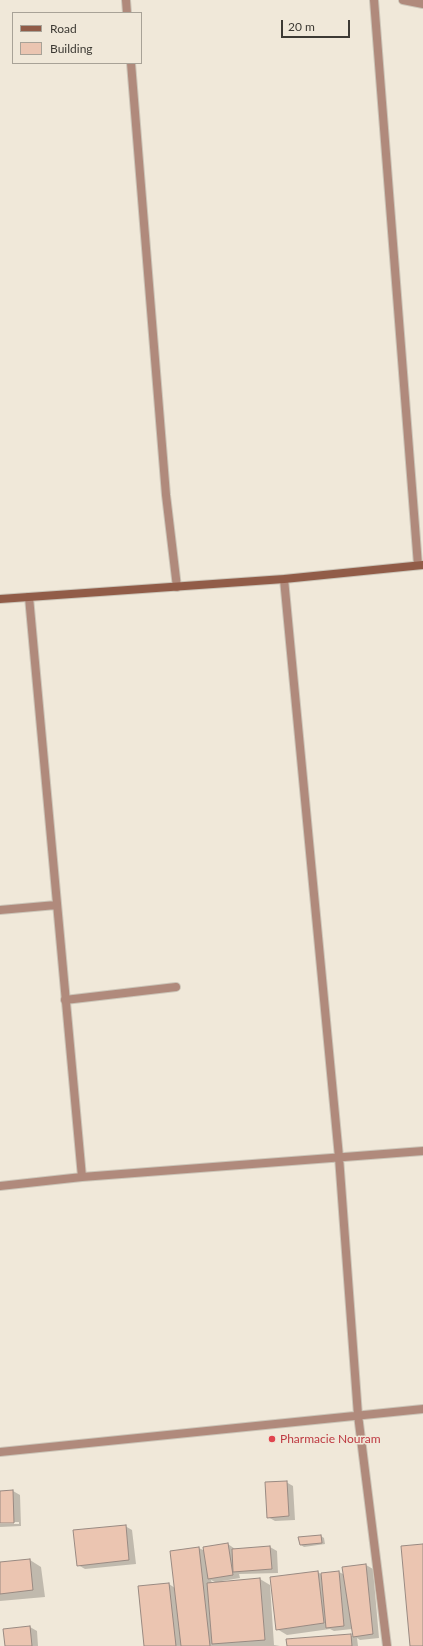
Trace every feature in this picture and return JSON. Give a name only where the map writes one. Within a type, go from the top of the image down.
[{"type":"street","points":[[126,0],[127,12]]},
{"type":"street","points":[[0,599],[284,579],[421,565],[374,0]]},
{"type":"street","points":[[403,0],[423,4]]},
{"type":"street","points":[[131,64],[166,495],[177,587]]},
{"type":"street","points":[[284,579],[339,1157],[358,1415],[387,1646]]},
{"type":"street","points":[[29,597],[82,1177]]},
{"type":"street","points":[[0,910],[56,905]]},
{"type":"street","points":[[65,1000],[176,987]]},
{"type":"street","points":[[0,1186],[82,1177],[423,1151]]},
{"type":"street","points":[[0,1452],[423,1409]]},
{"type":"building","points":[[287,1481],[289,1516],[267,1518],[265,1482]]},
{"type":"building","points":[[13,1490],[14,1523],[0,1523],[0,1491]]},
{"type":"building","points":[[126,1525],[129,1560],[77,1566],[73,1530]]},
{"type":"building","points":[[321,1535],[322,1543],[300,1545],[298,1537]]},
{"type":"building","points":[[228,1543],[233,1575],[208,1579],[203,1547]]},
{"type":"building","points":[[423,1544],[423,1646],[410,1646],[401,1546]]},
{"type":"building","points":[[270,1546],[272,1569],[233,1572],[232,1549]]},
{"type":"building","points":[[199,1547],[210,1646],[181,1646],[170,1551]]},
{"type":"building","points":[[30,1559],[33,1590],[0,1594],[0,1562]]},
{"type":"building","points":[[366,1564],[373,1634],[353,1637],[342,1567]]},
{"type":"building","points":[[318,1571],[324,1623],[276,1630],[270,1577]]},
{"type":"building","points":[[339,1571],[344,1626],[326,1628],[321,1573]]},
{"type":"building","points":[[260,1578],[265,1640],[212,1644],[207,1583]]},
{"type":"building","points":[[169,1583],[176,1646],[144,1646],[138,1586]]},
{"type":"building","points":[[30,1626],[32,1646],[5,1646],[3,1629]]},
{"type":"building","points":[[351,1634],[352,1646],[287,1646],[286,1639]]},
{"type":"place","name":"Pharmacie Nouram","points":[[272,1439]]}]
